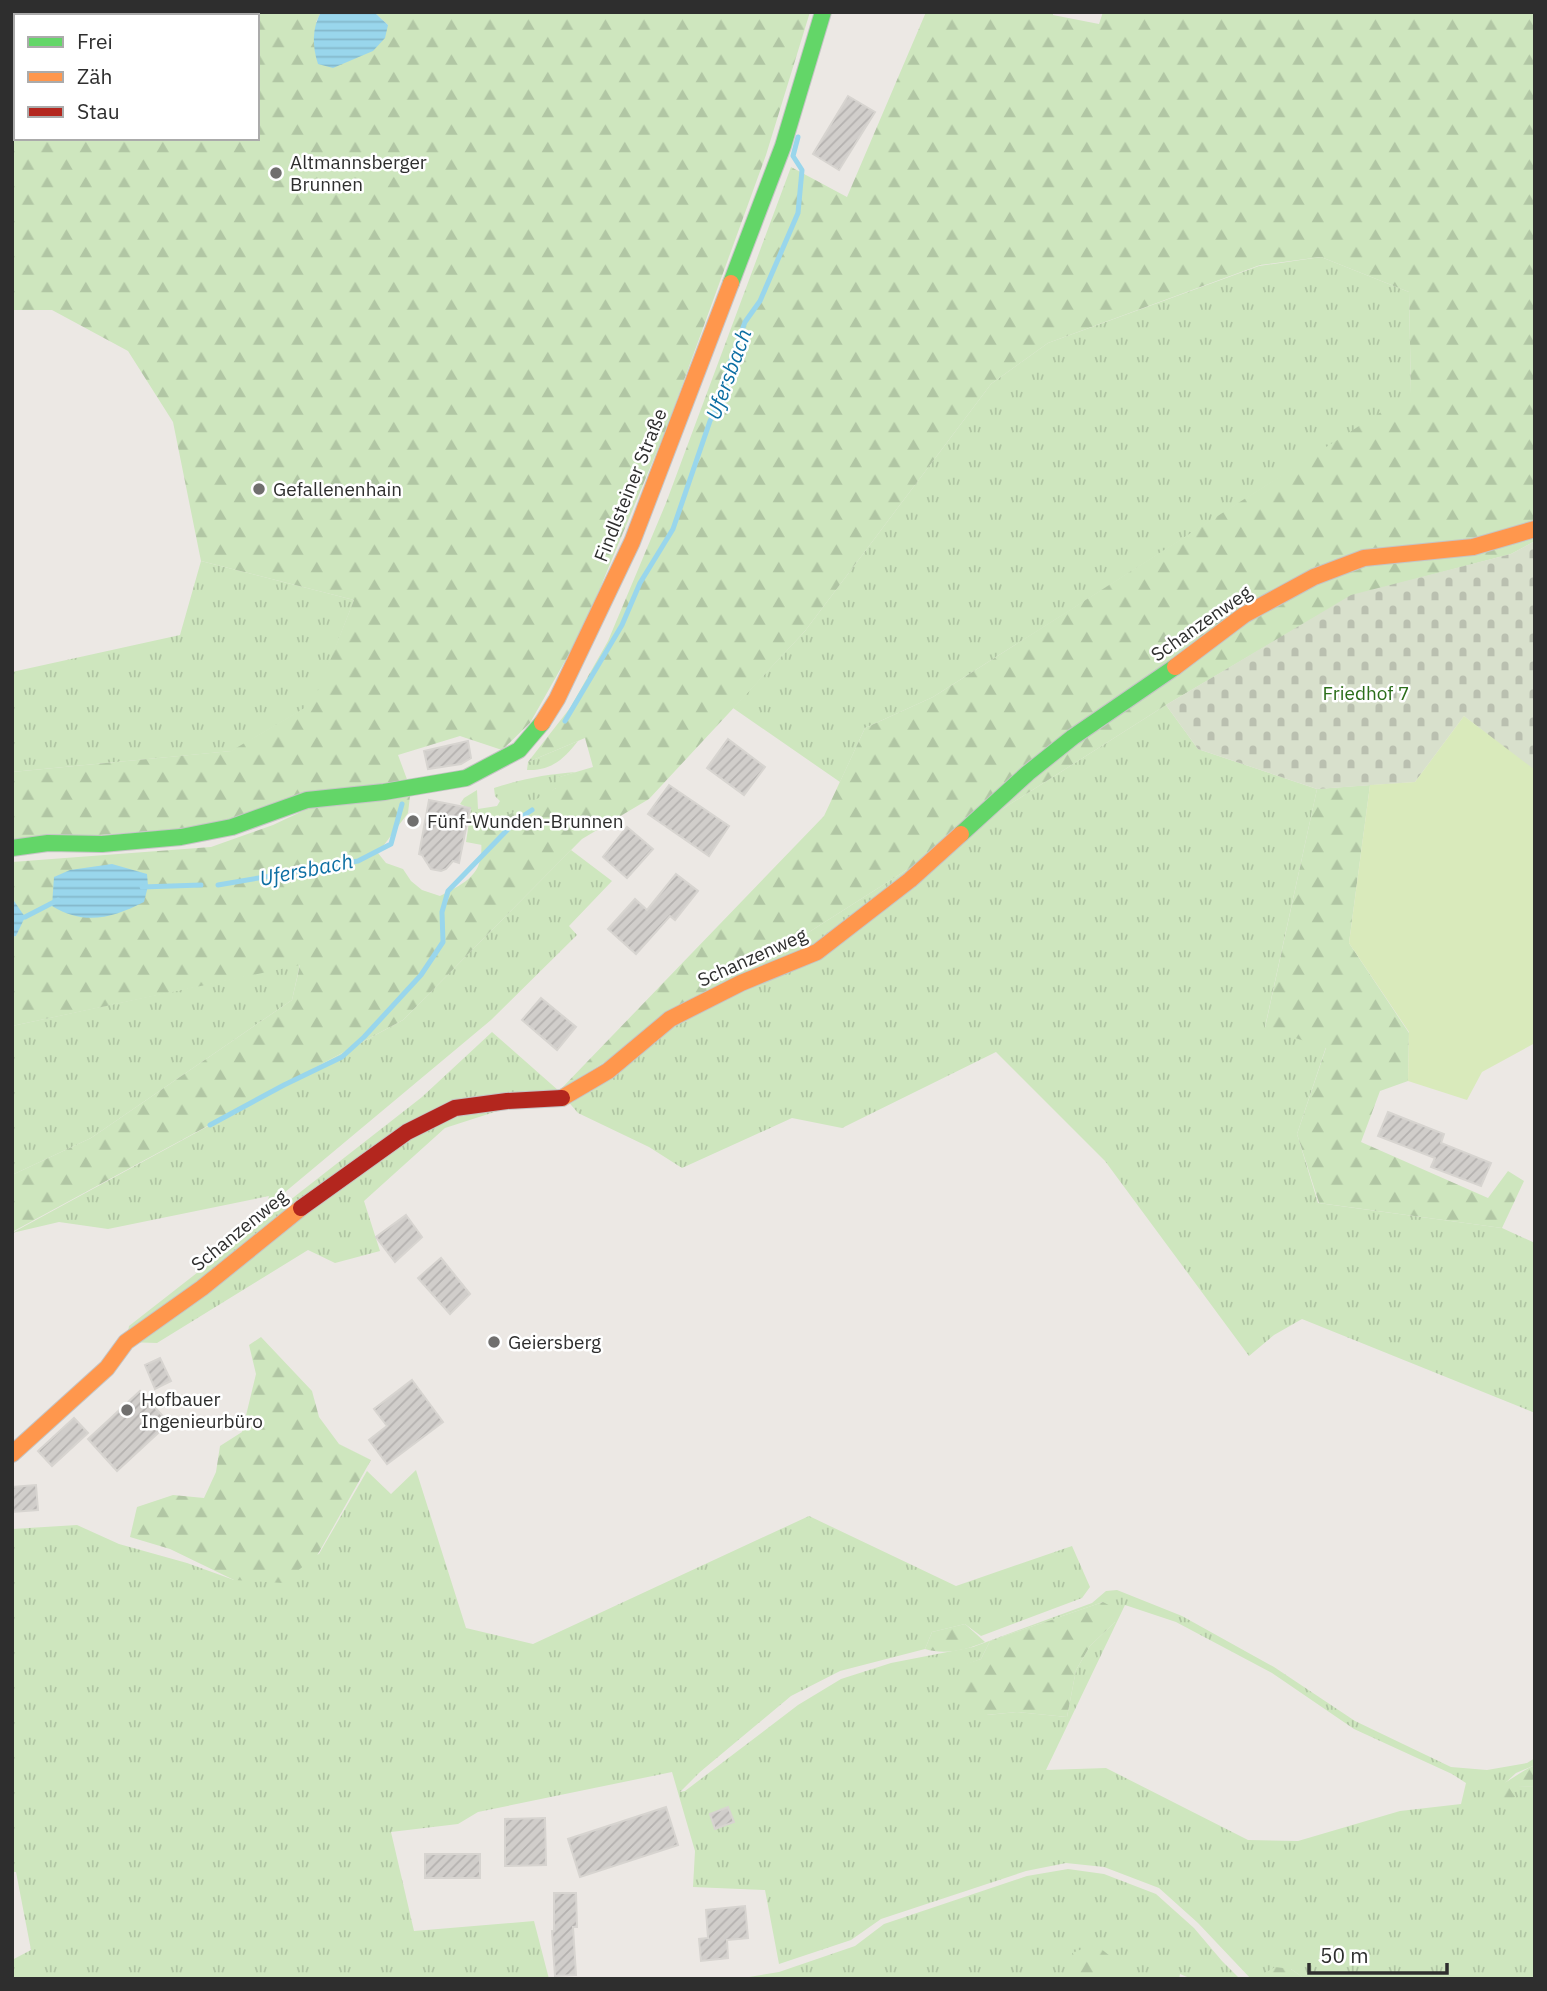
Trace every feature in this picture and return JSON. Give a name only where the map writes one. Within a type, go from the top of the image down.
[{"type":"street","name":"Findlsteiner Straße","points":[[12,848],[48,843],[102,844],[181,837],[232,827],[307,800],[384,792],[467,778],[519,750],[543,722],[557,699],[636,531],[783,146],[822,12]]},
{"type":"street","name":"Schanzenweg","points":[[12,1454],[107,1368],[125,1342],[202,1288],[320,1192],[397,1139],[455,1108],[507,1101],[560,1100],[608,1071],[670,1019],[741,983],[817,952],[910,880],[1028,773],[1073,737],[1178,665],[1244,615],[1314,578],[1364,558],[1473,547],[1532,531]]},
{"type":"green space","name":"Gefallenenhain","points":[[12,12],[321,12],[316,22],[388,25],[374,12],[810,12],[766,155],[667,427],[583,629],[530,723],[502,750],[460,736],[398,755],[408,782],[201,827],[12,842],[12,772],[231,751],[313,703],[354,600],[201,561],[173,422],[128,351],[52,310],[12,310]]},
{"type":"green space","points":[[926,12],[1053,12],[1053,15],[1099,24],[1103,12],[1535,12],[1535,541],[1511,554],[1351,596],[1166,705],[559,1091],[824,816],[865,728],[933,697],[1411,393],[1409,292],[1321,257],[1260,265],[1048,343],[991,384],[805,631],[649,799],[582,839],[403,1020],[12,1232],[12,1175],[91,1138],[292,1000],[300,965],[12,1026],[12,937],[16,936],[24,917],[12,898],[12,862],[211,847],[273,825],[309,808],[410,796],[408,813],[378,853],[386,863],[403,869],[411,881],[422,890],[440,896],[469,879],[475,872],[481,856],[480,831],[556,788],[556,778],[593,767],[585,738],[528,762],[570,708],[608,641],[666,503],[791,167],[847,197]]},
{"type":"green space","points":[[1321,257],[1409,292],[1411,394],[933,697],[865,728],[840,782],[733,708],[805,631],[991,384],[1048,343],[1259,266]]},
{"type":"green space","name":"Friedhof 7","points":[[1535,541],[1535,772],[1464,716],[1415,782],[1317,789],[1198,749],[1166,705],[1351,595],[1511,554]]},
{"type":"green space","points":[[201,561],[354,600],[314,703],[232,751],[12,772],[12,672],[180,635]]},
{"type":"green space","points":[[1166,705],[1198,749],[1317,789],[1265,1027],[1326,1047],[1297,1134],[1318,1203],[1502,1228],[1535,1243],[1535,1413],[1302,1319],[1274,1335],[1249,1356],[1105,1161],[996,1052],[842,1128],[792,1118],[682,1168],[649,1147],[578,1113],[559,1091]]},
{"type":"green space","points":[[1464,716],[1535,770],[1535,1043],[1482,1072],[1467,1100],[1408,1081],[1409,1032],[1349,943],[1370,785],[1415,782]]},
{"type":"green space","points":[[578,741],[556,763],[536,770],[527,770],[528,762]]},
{"type":"green space","points":[[576,772],[557,778],[556,788],[482,845],[466,842],[471,809],[460,804],[464,798],[477,790],[478,809],[497,806],[500,801],[495,796],[494,788],[535,777]]},
{"type":"green space","points":[[1370,785],[1349,943],[1409,1033],[1408,1081],[1380,1091],[1361,1142],[1488,1198],[1508,1171],[1524,1181],[1502,1228],[1319,1203],[1297,1134],[1326,1048],[1265,1028],[1317,789]]},
{"type":"green space","points":[[571,850],[612,881],[569,926],[577,935],[491,1020],[266,1208],[269,1196],[108,1229],[59,1222],[12,1233],[403,1020]]},
{"type":"green space","points":[[300,964],[292,1000],[91,1138],[12,1175],[12,1026]]},
{"type":"green space","points":[[492,1032],[559,1091],[445,1128],[364,1201],[380,1251],[335,1263],[308,1250],[157,1343],[126,1342],[129,1326],[422,1097]]},
{"type":"green space","points":[[261,1337],[312,1391],[319,1417],[339,1444],[371,1460],[318,1554],[283,1583],[234,1580],[170,1549],[130,1537],[137,1507],[173,1495],[204,1498],[216,1472],[220,1446],[242,1432],[256,1374],[249,1345]]},
{"type":"green space","points":[[416,1470],[466,1628],[533,1644],[809,1516],[956,1586],[1072,1546],[1090,1587],[1082,1598],[981,1636],[965,1624],[932,1632],[925,1649],[840,1671],[791,1696],[680,1792],[685,1791],[798,1705],[841,1679],[891,1663],[973,1647],[1092,1603],[1106,1591],[1117,1590],[1182,1616],[1274,1667],[1355,1721],[1451,1767],[1487,1770],[1527,1763],[1535,1758],[1535,1765],[1516,1773],[1503,1785],[1535,1787],[1535,1979],[1305,1979],[1291,1969],[1261,1976],[1261,1979],[1251,1979],[1198,1923],[1159,1888],[1104,1867],[1066,1863],[1026,1871],[881,1919],[851,1940],[779,1964],[765,1890],[693,1887],[695,1851],[672,1772],[478,1812],[458,1824],[391,1832],[414,1931],[534,1921],[549,1979],[12,1979],[12,1960],[31,1950],[16,1872],[12,1872],[12,1529],[77,1525],[119,1544],[187,1563],[234,1580],[319,1554],[367,1471],[391,1494]],"holes":[[[1103,1602],[1115,1622],[1090,1646],[1076,1670],[1067,1717],[1017,1712],[987,1715],[962,1666],[981,1659],[990,1641]],[[1125,1605],[1176,1622],[1272,1673],[1354,1729],[1452,1774],[1466,1783],[1461,1804],[1400,1811],[1298,1841],[1248,1840],[1106,1768],[1046,1770]]]},
{"type":"green space","points":[[1103,1602],[1116,1609],[1115,1622],[1090,1646],[1076,1670],[1067,1717],[1017,1712],[986,1715],[961,1699],[962,1665],[981,1659],[990,1641]]},
{"type":"green space","points":[[965,1624],[985,1642],[955,1651],[925,1649],[932,1632]]},
{"type":"green space","points":[[1535,1765],[1535,1787],[1508,1786],[1515,1797],[1496,1806],[1492,1789]]},
{"type":"green space","points":[[1068,1869],[1104,1874],[1156,1894],[1194,1928],[1240,1979],[1192,1979],[1180,1974],[1179,1979],[737,1979],[779,1972],[855,1946],[884,1924],[1027,1876]]},
{"type":"green space","points":[[1095,1944],[1115,1960],[1110,1976],[1087,1979],[1074,1969],[1072,1953]]},
{"type":"green space","points":[[1275,1967],[1291,1969],[1305,1979],[1261,1979],[1260,1976]]},
{"type":"water","points":[[321,12],[374,12],[388,25],[385,38],[373,51],[333,68],[318,64],[314,37]]},
{"type":"water","points":[[112,864],[147,874],[148,886],[144,902],[110,916],[87,918],[52,906],[54,877],[70,870]]},
{"type":"water","points":[[12,898],[25,917],[16,936],[12,937]]},
{"type":"building","points":[[848,96],[875,112],[839,170],[813,154]]},
{"type":"building","points":[[728,739],[765,767],[744,795],[707,768]]},
{"type":"building","points":[[468,741],[471,758],[461,764],[428,769],[424,751]]},
{"type":"building","points":[[669,785],[729,826],[709,856],[648,814]]},
{"type":"building","points":[[429,800],[470,808],[459,863],[453,861],[441,871],[431,869],[419,854]]},
{"type":"building","points":[[627,827],[653,849],[627,878],[603,857]]},
{"type":"building","points":[[676,874],[698,891],[675,920],[670,916],[636,954],[608,929],[635,899],[647,910]]},
{"type":"building","points":[[541,998],[576,1027],[557,1050],[522,1020]]},
{"type":"building","points":[[1388,1112],[1444,1134],[1441,1143],[1491,1163],[1481,1186],[1431,1167],[1435,1158],[1378,1136]]},
{"type":"building","points":[[406,1215],[422,1237],[395,1262],[376,1237]]},
{"type":"building","points":[[441,1258],[470,1294],[450,1314],[418,1278]]},
{"type":"building","points":[[160,1358],[171,1381],[155,1389],[145,1365]]},
{"type":"building","points":[[412,1380],[443,1422],[387,1464],[369,1440],[387,1426],[374,1409]]},
{"type":"building","points":[[140,1391],[169,1423],[117,1471],[88,1439]]},
{"type":"building","points":[[74,1418],[88,1433],[52,1466],[38,1451]]},
{"type":"building","points":[[36,1485],[38,1510],[12,1512],[12,1487]]},
{"type":"building","points":[[666,1807],[678,1845],[580,1877],[568,1839]]},
{"type":"building","points":[[728,1807],[734,1822],[715,1829],[710,1814]]},
{"type":"building","points":[[545,1818],[546,1865],[505,1866],[505,1819]]},
{"type":"building","points":[[425,1854],[480,1854],[480,1878],[425,1878]]},
{"type":"building","points":[[554,1893],[576,1893],[577,1927],[573,1927],[576,1975],[555,1976],[552,1931]]},
{"type":"building","points":[[745,1906],[748,1938],[727,1940],[728,1958],[701,1961],[699,1939],[708,1938],[706,1910]]},
{"type":"waterway","name":"Ufersbach","points":[[565,721],[622,625],[640,583],[673,529],[710,421],[721,399],[728,368],[745,322],[760,301],[798,213],[802,170],[793,156],[798,137]]},
{"type":"waterway","name":"Ufersbach","points":[[218,885],[358,861],[391,844],[402,804]]},
{"type":"waterway","points":[[210,1125],[342,1057],[364,1037],[421,975],[443,942],[442,912],[448,891],[517,820],[532,810]]},
{"type":"waterway","name":"Ufersbach","points":[[142,887],[201,885]]},
{"type":"waterway","name":"Ufersbach","points":[[12,918],[25,917],[58,900]]},
{"type":"traffic: fast","points":[[731,283],[783,146],[823,12]]},
{"type":"traffic: fast","points":[[961,834],[1028,773],[1073,737],[1175,667]]},
{"type":"traffic: fast","points":[[12,848],[48,843],[102,844],[181,837],[232,827],[307,800],[384,792],[466,778],[519,750],[542,723]]},
{"type":"traffic: slow","points":[[542,723],[557,699],[632,542],[731,283]]},
{"type":"traffic: slow","points":[[1175,667],[1244,615],[1314,577],[1364,558],[1473,547],[1535,529]]},
{"type":"traffic: slow","points":[[562,1098],[608,1071],[670,1019],[741,983],[817,952],[910,880],[961,834]]},
{"type":"traffic: slow","points":[[12,1454],[107,1368],[126,1342],[202,1288],[301,1208]]},
{"type":"traffic: jam","points":[[301,1208],[407,1132],[455,1108],[507,1101],[562,1098]]},
{"type":"place","name":"Altmannsberger Brunnen","points":[[276,173]]},
{"type":"place","name":"Gefallenenhain","points":[[259,489]]},
{"type":"place","name":"Fünf-Wunden-Brunnen","points":[[413,821]]},
{"type":"place","name":"Geiersberg","points":[[494,1342]]},
{"type":"place","name":"Hofbauer Ingenieurbüro","points":[[127,1410]]}]
